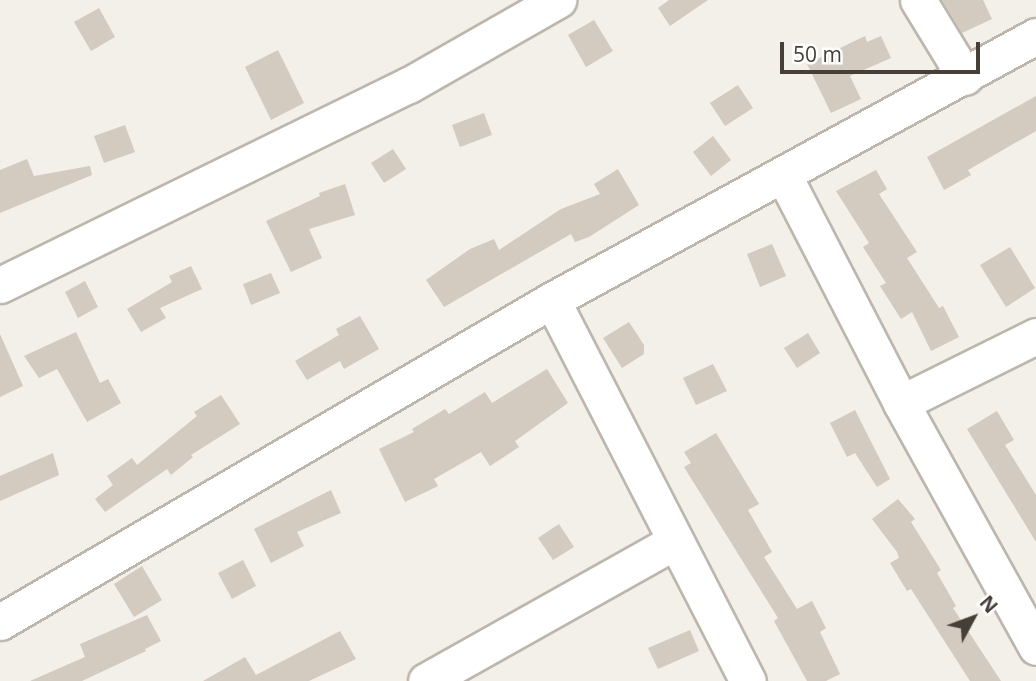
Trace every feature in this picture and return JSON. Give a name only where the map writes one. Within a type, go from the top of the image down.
[{"type":"street","points":[[0,285],[409,85],[558,0]]},
{"type":"street","points":[[918,0],[965,77]]},
{"type":"street","points":[[0,622],[552,300],[784,176],[1036,36]]},
{"type":"street","points":[[784,176],[901,403],[1035,642]]},
{"type":"street","points":[[552,300],[674,542],[748,681]]},
{"type":"street","points":[[901,403],[1036,336]]},
{"type":"street","points":[[426,681],[674,542]]},
{"type":"building","points":[[669,0],[708,0],[670,26],[658,8]]},
{"type":"building","points":[[942,0],[983,0],[992,19],[962,33]]},
{"type":"building","points":[[99,8],[115,37],[91,51],[74,22]]},
{"type":"building","points":[[594,20],[613,51],[586,67],[568,35]]},
{"type":"building","points":[[865,36],[867,42],[881,36],[891,58],[850,76],[861,99],[831,113],[807,64]]},
{"type":"building","points":[[278,50],[304,103],[271,120],[245,67]]},
{"type":"building","points":[[738,85],[753,108],[725,126],[710,103]]},
{"type":"building","points":[[1036,96],[1036,131],[968,170],[971,175],[944,190],[927,157]]},
{"type":"building","points":[[484,113],[492,135],[460,147],[452,125]]},
{"type":"building","points":[[125,125],[135,152],[104,163],[94,136]]},
{"type":"building","points":[[713,136],[731,160],[711,176],[693,152]]},
{"type":"building","points":[[393,149],[406,169],[384,183],[371,163]]},
{"type":"building","points":[[27,159],[34,176],[90,166],[92,175],[0,213],[0,170]]},
{"type":"building","points":[[618,169],[639,205],[589,237],[575,242],[571,234],[444,307],[426,280],[470,249],[494,239],[499,250],[561,209],[600,194],[594,184]]},
{"type":"building","points":[[876,170],[887,189],[879,194],[917,252],[907,258],[939,308],[943,306],[959,337],[931,351],[912,312],[901,319],[880,286],[886,283],[863,247],[869,243],[836,191]]},
{"type":"building","points":[[345,184],[355,215],[309,229],[322,258],[291,272],[266,221],[320,196],[319,193]]},
{"type":"building","points":[[772,244],[786,276],[760,287],[747,254]]},
{"type":"building","points":[[1010,247],[1035,288],[1006,307],[980,265]]},
{"type":"building","points":[[191,266],[202,289],[160,308],[166,318],[141,332],[127,309],[172,282],[169,276]]},
{"type":"building","points":[[271,273],[280,293],[251,305],[243,284]]},
{"type":"building","points":[[85,281],[98,307],[78,318],[65,292]]},
{"type":"building","points":[[360,316],[379,349],[344,369],[340,361],[307,380],[295,361],[339,335],[336,329]]},
{"type":"building","points":[[629,322],[644,345],[644,354],[622,368],[603,338]]},
{"type":"building","points":[[76,332],[100,383],[108,379],[121,403],[87,422],[57,369],[39,378],[24,356]]},
{"type":"building","points":[[808,333],[820,353],[797,368],[784,348]]},
{"type":"building","points":[[0,334],[23,386],[0,397]]},
{"type":"building","points":[[713,364],[727,391],[696,405],[683,378]]},
{"type":"building","points":[[547,369],[568,403],[515,441],[519,447],[490,466],[481,452],[434,479],[438,486],[405,502],[379,449],[414,432],[412,429],[445,409],[449,414],[485,392],[492,403]]},
{"type":"building","points":[[221,395],[240,424],[191,455],[193,457],[171,475],[167,469],[105,512],[95,499],[113,485],[107,476],[132,458],[137,465],[197,416],[194,412]]},
{"type":"building","points":[[855,410],[890,479],[877,487],[855,453],[847,457],[830,423]]},
{"type":"building","points":[[997,411],[1014,440],[1005,445],[1036,495],[1036,542],[967,429]]},
{"type":"building","points":[[716,433],[759,504],[748,510],[772,552],[764,557],[797,609],[812,601],[826,628],[820,632],[840,674],[826,681],[807,681],[774,621],[778,618],[684,467],[691,463],[684,452]]},
{"type":"building","points":[[53,453],[59,475],[0,501],[0,476]]},
{"type":"building","points":[[331,490],[341,513],[297,532],[304,546],[271,563],[254,529]]},
{"type":"building","points":[[898,499],[915,519],[911,522],[941,570],[937,573],[956,606],[953,608],[1001,681],[970,681],[911,589],[907,591],[890,563],[899,558],[897,552],[872,519]]},
{"type":"building","points":[[559,524],[574,547],[553,560],[538,538]]},
{"type":"building","points":[[243,560],[256,586],[232,599],[218,573]]},
{"type":"building","points":[[142,566],[162,600],[134,617],[114,584]]},
{"type":"building","points":[[147,615],[161,641],[145,649],[146,651],[82,681],[30,681],[85,657],[80,644]]},
{"type":"building","points":[[690,630],[699,651],[658,669],[648,648]]},
{"type":"building","points":[[340,631],[356,659],[309,681],[203,681],[245,657],[256,675]]}]
